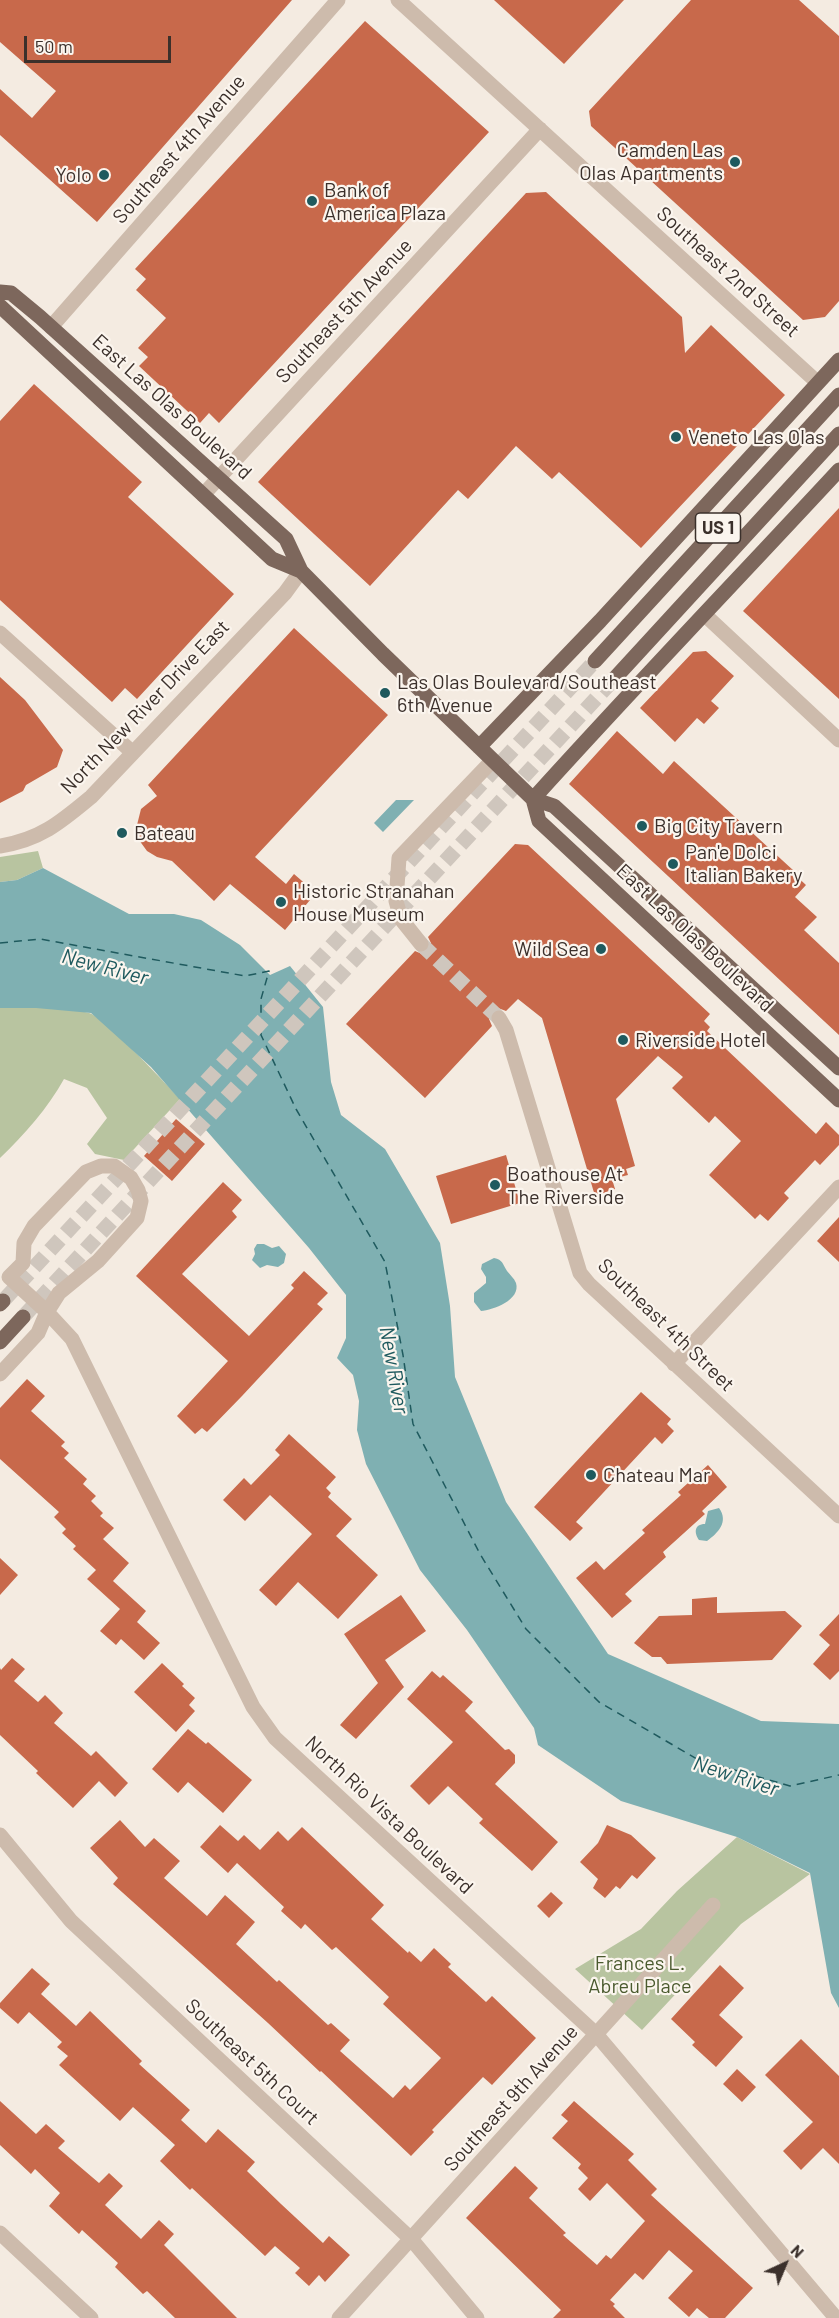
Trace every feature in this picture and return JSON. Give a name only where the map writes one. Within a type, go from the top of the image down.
[{"type":"main road","name":"East Las Olas Boulevard","points":[[0,292],[11,292],[219,477],[286,539],[301,571],[492,761],[533,800],[554,806],[839,1068]]},
{"type":"main road","name":"East Las Olas Boulevard","points":[[0,306],[272,559],[301,571]]},
{"type":"main road","points":[[479,747],[600,621],[839,360]]},
{"type":"main road","name":"US 1","points":[[595,661],[839,395]]},
{"type":"main road","name":"US 1","points":[[615,678],[839,434]]},
{"type":"main road","points":[[533,800],[620,703],[839,470]]},
{"type":"main road","name":"East Las Olas Boulevard","points":[[533,800],[539,820],[839,1100]]},
{"type":"main road","points":[[0,1342],[23,1317]]},
{"type":"street","name":"Southeast 4th Avenue","points":[[51,327],[338,0]]},
{"type":"street","name":"Southeast 2nd Street","points":[[398,0],[817,382]]},
{"type":"street","name":"Southeast 5th Avenue","points":[[203,495],[540,129]]},
{"type":"street","name":"North New River Drive East","points":[[0,846],[33,839],[91,797],[285,593],[301,571]]},
{"type":"street","points":[[705,615],[839,741]]},
{"type":"street","points":[[0,633],[132,752]]},
{"type":"street","points":[[421,944],[401,919],[396,901],[399,858],[492,761]]},
{"type":"street","name":"Southeast 4th Street","points":[[499,1018],[506,1030],[580,1273],[674,1364],[839,1516]]},
{"type":"street","points":[[0,1374],[38,1333],[59,1293],[98,1261],[137,1218],[141,1201],[131,1178],[114,1166],[101,1166],[86,1172],[34,1226],[24,1243],[23,1263],[4,1277]]},
{"type":"street","points":[[674,1364],[839,1187]]},
{"type":"street","name":"North Rio Vista Boulevard","points":[[4,1277],[47,1312],[72,1339],[253,1707],[275,1738],[596,2034],[836,2318]]},
{"type":"street","name":"Southeast 5th Court","points":[[0,1835],[70,1921],[412,2240],[477,2318]]},
{"type":"street","name":"Southeast 9th Avenue","points":[[339,2318],[713,1905]]},
{"type":"street","points":[[0,2233],[91,2318]]},
{"type":"green space","points":[[38,851],[43,868],[17,880],[0,882],[0,857]]},
{"type":"green space","points":[[0,1008],[56,1008],[89,1013],[121,1038],[180,1099],[124,1160],[95,1154],[87,1144],[107,1118],[87,1088],[64,1079],[35,1121],[0,1158]]},
{"type":"green space","name":"Frances L. Abreu Place","points":[[737,1837],[810,1874],[741,1924],[642,2030],[575,1969],[641,1929],[677,1891]]},
{"type":"water","points":[[396,800],[414,800],[383,832],[374,823]]},
{"type":"water","name":"New River","points":[[43,868],[129,914],[174,914],[201,920],[240,945],[270,975],[290,966],[323,1007],[331,1082],[341,1115],[385,1149],[440,1243],[450,1306],[455,1377],[506,1502],[608,1654],[761,1721],[839,1724],[839,2008],[831,1993],[810,1873],[737,1837],[621,1801],[538,1745],[534,1728],[467,1630],[420,1570],[366,1464],[357,1430],[359,1401],[353,1375],[337,1358],[346,1338],[346,1295],[309,1248],[151,1067],[91,1013],[36,1008],[0,1008],[0,882],[17,880]]},
{"type":"water","points":[[257,1244],[264,1244],[272,1248],[279,1246],[286,1254],[284,1263],[278,1267],[267,1265],[260,1268],[252,1260]]},
{"type":"water","points":[[494,1258],[502,1262],[515,1281],[516,1289],[505,1303],[481,1311],[474,1302],[474,1293],[486,1283],[486,1277],[481,1269],[482,1264]]},
{"type":"water","points":[[719,1508],[723,1518],[721,1527],[707,1541],[699,1540],[696,1535],[697,1527],[705,1524],[708,1511]]},
{"type":"building","points":[[0,0],[292,0],[97,222],[0,135],[0,89],[32,118],[56,91],[0,42]]},
{"type":"building","points":[[494,0],[624,0],[564,64]]},
{"type":"building","name":"Camden Las Olas Apartments","points":[[691,0],[799,0],[839,36],[839,301],[825,317],[803,320],[591,126],[589,111]]},
{"type":"building","name":"Bank of America Plaza","points":[[365,21],[489,132],[219,423],[209,413],[200,423],[139,366],[148,357],[138,348],[166,318],[136,290],[146,279],[135,269]]},
{"type":"building","points":[[546,192],[682,317],[685,353],[711,325],[785,395],[641,548],[559,472],[552,479],[516,446],[468,499],[458,490],[370,586],[258,482],[526,193]]},
{"type":"building","points":[[34,384],[142,482],[128,497],[234,594],[137,699],[125,688],[112,702],[0,600],[0,421]]},
{"type":"building","points":[[839,508],[839,699],[743,611]]},
{"type":"building","points":[[294,628],[388,715],[255,857],[286,884],[294,874],[309,887],[303,894],[310,900],[285,930],[230,884],[214,901],[172,861],[157,857],[147,851],[139,840],[136,829],[141,809],[157,796],[148,785]]},
{"type":"building","points":[[706,651],[734,676],[711,701],[719,708],[704,724],[697,718],[675,742],[640,708],[693,652]]},
{"type":"building","points":[[0,677],[25,700],[63,750],[57,767],[26,785],[23,791],[0,803]]},
{"type":"building","points":[[617,731],[663,774],[674,761],[794,871],[792,872],[806,885],[795,897],[817,917],[804,930],[839,963],[839,1035],[569,784]]},
{"type":"building","points":[[515,844],[528,845],[710,1014],[704,1021],[710,1027],[707,1031],[816,1134],[826,1122],[839,1135],[839,1145],[820,1165],[815,1160],[784,1193],[789,1198],[768,1221],[760,1214],[755,1219],[709,1175],[741,1141],[715,1116],[709,1123],[672,1088],[683,1077],[658,1056],[616,1099],[635,1166],[626,1169],[628,1175],[612,1179],[615,1189],[595,1196],[542,1018],[518,999],[506,1011],[498,1008],[491,1013],[489,1019],[492,1026],[425,1098],[346,1024],[415,951],[422,954],[428,951],[431,943],[428,937]]},
{"type":"building","points":[[176,1119],[205,1144],[172,1181],[144,1156]]},
{"type":"building","points":[[506,1155],[520,1203],[451,1224],[436,1176]]},
{"type":"building","points":[[223,1182],[242,1200],[232,1211],[237,1217],[182,1274],[249,1336],[294,1288],[291,1285],[304,1271],[328,1293],[317,1304],[323,1309],[242,1396],[207,1432],[202,1428],[195,1434],[177,1416],[228,1361],[136,1276]]},
{"type":"building","points":[[839,1217],[839,1262],[817,1241]]},
{"type":"building","points":[[27,1379],[45,1396],[31,1411],[65,1442],[61,1446],[69,1453],[64,1458],[87,1479],[83,1484],[96,1496],[91,1501],[103,1513],[100,1516],[114,1528],[103,1539],[129,1563],[113,1581],[146,1611],[137,1622],[160,1643],[144,1660],[121,1639],[116,1645],[100,1631],[120,1609],[87,1579],[96,1570],[73,1549],[76,1546],[62,1533],[66,1529],[54,1517],[59,1512],[0,1459],[0,1408]]},
{"type":"building","name":"Chateau Mar","points":[[641,1392],[671,1419],[667,1424],[674,1431],[662,1444],[655,1437],[576,1522],[583,1528],[570,1541],[534,1507]]},
{"type":"building","points":[[289,1434],[336,1477],[326,1488],[331,1493],[328,1497],[352,1519],[336,1536],[378,1575],[338,1619],[298,1582],[276,1606],[259,1590],[312,1534],[270,1495],[245,1521],[223,1500],[244,1478],[251,1485],[280,1455],[275,1450]]},
{"type":"building","points":[[708,1465],[727,1487],[702,1511],[705,1514],[663,1552],[666,1557],[625,1594],[632,1601],[612,1618],[576,1578],[596,1561],[604,1570],[645,1533],[642,1530],[681,1495],[678,1492]]},
{"type":"building","points":[[0,1558],[18,1575],[0,1595]]},
{"type":"building","points":[[401,1595],[426,1631],[385,1660],[404,1687],[356,1739],[340,1725],[378,1683],[344,1634]]},
{"type":"building","points":[[717,1597],[717,1613],[785,1611],[802,1626],[772,1660],[667,1664],[661,1657],[652,1657],[634,1643],[659,1616],[692,1615],[692,1599]]},
{"type":"building","points":[[839,1614],[839,1671],[830,1680],[813,1664],[830,1645],[819,1635]]},
{"type":"building","points":[[12,1658],[25,1669],[14,1681],[38,1702],[45,1695],[63,1713],[54,1723],[91,1756],[96,1751],[128,1783],[115,1797],[99,1781],[73,1808],[0,1735],[0,1668],[1,1670]]},
{"type":"building","points":[[162,1663],[195,1698],[189,1705],[195,1711],[176,1732],[134,1692]]},
{"type":"building","points":[[432,1671],[440,1678],[443,1675],[473,1702],[465,1711],[505,1750],[509,1749],[515,1755],[515,1763],[495,1784],[558,1842],[532,1871],[479,1823],[483,1819],[448,1786],[429,1805],[410,1786],[453,1742],[407,1699]]},
{"type":"building","points":[[188,1729],[206,1744],[208,1742],[252,1780],[223,1813],[188,1782],[178,1793],[152,1769]]},
{"type":"building","points":[[120,1820],[145,1847],[154,1838],[180,1861],[164,1878],[207,1916],[225,1895],[255,1922],[236,1944],[328,2025],[331,2023],[350,2040],[340,2051],[393,2098],[405,2085],[410,2090],[441,2058],[383,2004],[389,1997],[336,1947],[332,1950],[305,1924],[301,1929],[281,1911],[284,1907],[237,1863],[228,1873],[200,1847],[220,1825],[238,1841],[244,1835],[260,1850],[278,1831],[288,1841],[302,1827],[384,1905],[371,1919],[408,1953],[409,1951],[421,1962],[434,1948],[451,1964],[448,1967],[486,2002],[492,1996],[536,2038],[492,2085],[483,2077],[432,2130],[434,2132],[411,2156],[321,2071],[113,1884],[118,1878],[90,1848]]},
{"type":"building","points":[[607,1825],[631,1835],[656,1858],[637,1879],[632,1875],[620,1889],[616,1886],[605,1898],[593,1888],[598,1879],[580,1862],[598,1843]]},
{"type":"building","points":[[551,1892],[563,1903],[549,1918],[537,1906]]},
{"type":"building","points":[[720,1965],[744,1988],[719,2015],[743,2037],[716,2067],[692,2045],[695,2042],[671,2019]]},
{"type":"building","points":[[32,1968],[50,1984],[41,1994],[76,2026],[90,2011],[142,2061],[139,2064],[190,2110],[181,2120],[206,2143],[218,2129],[255,2162],[247,2171],[281,2204],[323,2243],[329,2236],[350,2255],[325,2282],[319,2275],[309,2286],[295,2273],[300,2268],[275,2246],[265,2256],[160,2161],[175,2145],[133,2107],[120,2121],[59,2065],[68,2056],[57,2047],[62,2042],[29,2012],[18,2024],[0,2008],[0,2003]]},
{"type":"building","points":[[801,2039],[839,2076],[839,2164],[823,2148],[801,2170],[783,2151],[813,2122],[765,2075]]},
{"type":"building","points":[[737,2069],[756,2087],[742,2102],[723,2084]]},
{"type":"building","points":[[0,2101],[36,2134],[46,2124],[65,2141],[58,2148],[99,2183],[109,2173],[123,2186],[105,2205],[141,2239],[159,2220],[174,2234],[164,2245],[237,2318],[175,2318],[147,2291],[143,2294],[115,2267],[118,2263],[82,2230],[79,2234],[49,2206],[60,2193],[35,2169],[31,2174],[0,2145]]},
{"type":"building","points":[[574,2101],[634,2154],[628,2160],[657,2189],[651,2195],[753,2288],[725,2318],[709,2318],[697,2308],[689,2317],[668,2298],[693,2271],[669,2250],[643,2280],[635,2273],[610,2300],[625,2318],[553,2318],[561,2310],[466,2218],[515,2166],[538,2188],[529,2198],[566,2233],[563,2235],[597,2265],[606,2255],[611,2259],[645,2221],[607,2183],[590,2201],[578,2189],[588,2178],[578,2168],[581,2164],[552,2138],[568,2121],[561,2115]]},
{"type":"ferry route","points":[[0,943],[40,939],[245,976],[269,971],[261,999],[261,1035],[296,1109],[385,1262],[403,1355],[413,1424],[480,1554],[526,1629],[599,1702],[697,1759],[790,1786],[839,1775]]},
{"type":"tunnel","points":[[3,1301],[595,661]]},
{"type":"tunnel","points":[[23,1317],[615,678]]},
{"type":"tunnel","points":[[421,944],[499,1018]]},
{"type":"place","name":"Camden Las Olas Apartments","points":[[735,162]]},
{"type":"place","name":"Yolo","points":[[104,175]]},
{"type":"place","name":"Bank of America Plaza","points":[[312,201]]},
{"type":"place","name":"Veneto Las Olas","points":[[676,437]]},
{"type":"place","name":"Las Olas Boulevard/Southeast 6th Avenue","points":[[385,693]]},
{"type":"place","name":"Big City Tavern","points":[[642,826]]},
{"type":"place","name":"Bateau","points":[[122,833]]},
{"type":"place","name":"Pan'e Dolci Italian Bakery","points":[[673,864]]},
{"type":"place","name":"Historic Stranahan House Museum","points":[[281,902]]},
{"type":"place","name":"Wild Sea","points":[[601,949]]},
{"type":"place","name":"Riverside Hotel","points":[[623,1040]]},
{"type":"place","name":"Boathouse At The Riverside","points":[[495,1185]]},
{"type":"place","name":"Chateau Mar","points":[[591,1475]]}]
